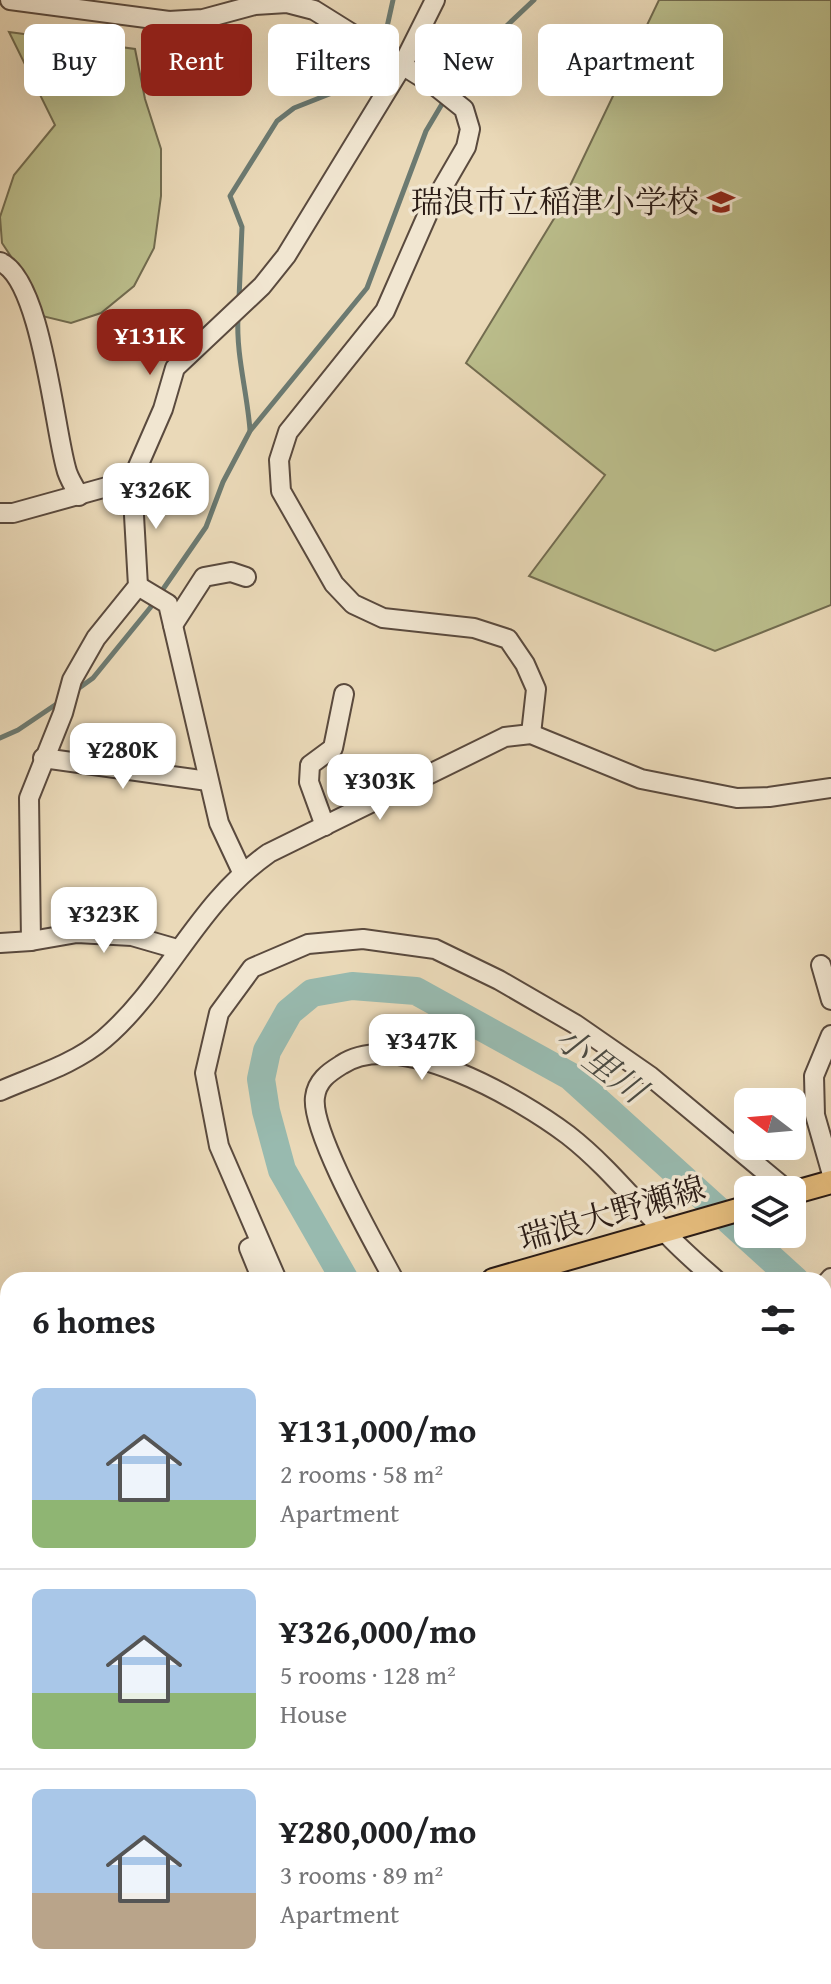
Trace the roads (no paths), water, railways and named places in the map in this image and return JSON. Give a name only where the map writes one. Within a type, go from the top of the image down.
[{"type":"main road","points":[[806,1188],[831,1182]]},
{"type":"main road","name":"瑞浪大野瀬線","points":[[522,1272],[734,1211]]},
{"type":"street","points":[[10,0],[169,21],[203,19],[255,5],[287,3],[314,10],[434,85],[464,109],[470,129],[466,147],[429,211],[385,311],[288,432],[279,460],[281,491],[334,584],[353,604],[383,618],[474,628],[508,639],[525,664],[536,689],[531,734]]},
{"type":"street","points":[[31,941],[29,798],[63,713],[72,680],[96,638],[138,586],[132,480],[163,409],[175,368],[248,299],[286,256],[402,66],[435,0]]},
{"type":"street","points":[[0,262],[12,268],[26,294],[36,323],[66,471],[79,496]]},
{"type":"street","points":[[0,513],[13,513],[132,480]]},
{"type":"street","points":[[173,625],[204,577],[231,572],[246,577]]},
{"type":"street","points":[[138,586],[168,604],[219,823],[242,872]]},
{"type":"street","points":[[325,826],[309,782],[310,765],[333,748],[344,694]]},
{"type":"street","points":[[0,1091],[67,1062],[101,1042],[132,1012],[177,949],[242,872],[269,853],[505,737],[531,734],[641,779],[737,798],[831,788]]},
{"type":"street","points":[[43,758],[208,781]]},
{"type":"street","points":[[0,943],[77,933],[132,936],[177,949]]},
{"type":"street","points":[[273,1272],[219,1146],[205,1073],[219,1013],[252,968],[308,944],[363,939],[435,949],[499,980],[575,1024],[650,1076],[771,1176]]},
{"type":"street","points":[[821,965],[831,1000]]},
{"type":"street","points":[[831,1035],[814,1076],[815,1115],[831,1171]]},
{"type":"street","points":[[390,1272],[321,1134],[315,1098],[323,1077],[352,1058],[384,1053],[442,1065],[493,1088],[568,1135],[670,1231],[708,1272]]},
{"type":"street","points":[[259,1244],[249,1248],[259,1272]]},
{"type":"waterway","points":[[239,299],[242,227],[230,196],[277,121],[294,108],[332,93],[361,63],[387,27],[393,0]]},
{"type":"waterway","points":[[509,24],[534,0]]},
{"type":"waterway","points":[[75,691],[93,678],[150,608],[206,527],[223,482],[250,431],[367,288],[426,131],[445,99]]},
{"type":"waterway","points":[[238,317],[250,430]]},
{"type":"waterway","points":[[0,738],[18,730],[61,701]]},
{"type":"waterway","name":"小里川","points":[[340,1272],[282,1170],[261,1079],[267,1051],[289,1012],[312,993],[352,986],[416,991],[570,1076],[786,1272]]},
{"type":"place","name":"瑞浪市立稲津小学校","points":[[721,202]]}]
